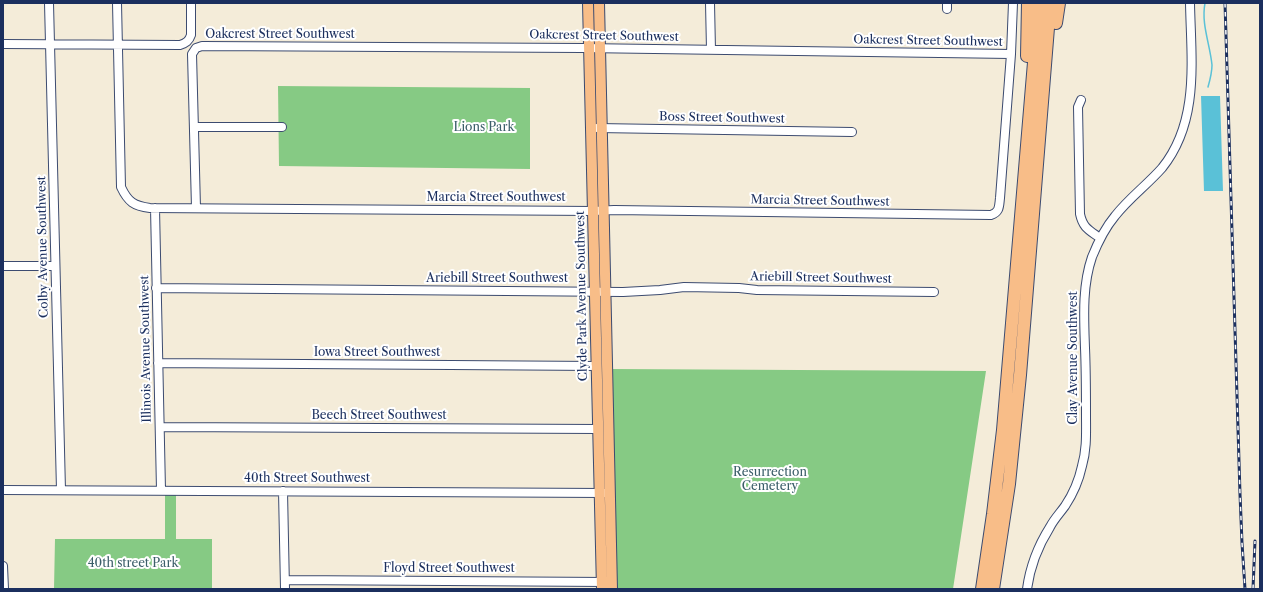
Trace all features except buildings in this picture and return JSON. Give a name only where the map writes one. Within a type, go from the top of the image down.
[{"type":"highway","points":[[1027,146],[1026,85],[1028,3]]},
{"type":"highway","points":[[982,589],[1003,430],[1039,3]]},
{"type":"highway","points":[[993,589],[1008,492],[1020,375],[1050,3]]},
{"type":"highway","points":[[1040,125],[1059,3]]},
{"type":"main road","name":"Clyde Park Avenue Southwest","points":[[588,3],[595,48]]},
{"type":"main road","name":"Clyde Park Avenue Southwest","points":[[599,3],[595,48],[598,211],[600,291],[611,493],[607,586]]},
{"type":"main road","name":"Clyde Park Avenue Southwest","points":[[600,291],[597,366],[600,493],[607,586]]},
{"type":"street","name":"Colby Avenue Southwest","points":[[49,3],[61,490]]},
{"type":"street","points":[[116,3],[118,46]]},
{"type":"street","points":[[3,44],[118,46],[164,46],[185,44],[191,35],[191,3]]},
{"type":"street","points":[[710,3],[711,50]]},
{"type":"street","points":[[1012,54],[1013,3]]},
{"type":"street","name":"Clay Avenue Southwest","points":[[1028,589],[1031,567],[1041,543],[1051,525],[1069,500],[1084,461],[1086,437],[1084,321],[1085,288],[1088,271],[1100,238],[1115,216],[1162,167],[1174,150],[1184,128],[1190,98],[1190,3]]},
{"type":"street","name":"Marcia Street Southwest","points":[[118,46],[121,187],[125,196],[133,204],[155,208],[991,215],[996,214],[999,210],[1012,54]]},
{"type":"street","name":"Oakcrest Street Southwest","points":[[194,127],[192,54],[196,48],[202,46],[595,48],[1012,54]]},
{"type":"street","points":[[1081,100],[1078,107],[1080,214],[1085,227],[1100,238]]},
{"type":"street","points":[[196,208],[194,127],[282,127]]},
{"type":"street","name":"Boss Street Southwest","points":[[597,128],[852,132]]},
{"type":"street","name":"Illinois Avenue Southwest","points":[[155,208],[161,490]]},
{"type":"street","points":[[3,266],[55,266]]},
{"type":"street","name":"Ariebill Street Southwest","points":[[156,288],[600,291],[738,288],[757,290],[934,292]]},
{"type":"street","name":"Iowa Street Southwest","points":[[158,364],[597,366]]},
{"type":"street","name":"Beech Street Southwest","points":[[160,427],[599,429]]},
{"type":"street","name":"40th Street Southwest","points":[[3,490],[611,493]]},
{"type":"street","points":[[283,491],[285,589]]},
{"type":"street","points":[[3,566],[4,589]]},
{"type":"street","name":"Floyd Street Southwest","points":[[285,580],[374,585],[607,586]]},
{"type":"green space","name":"Lions Park","points":[[278,86],[530,88],[530,169],[279,166]]},
{"type":"green space","name":"Resurrection Cemetery","points":[[612,369],[986,371],[953,589],[617,589]]},
{"type":"green space","name":"40th street Park","points":[[176,490],[176,539],[212,539],[212,589],[54,589],[55,539],[165,539],[165,492]]},
{"type":"water","points":[[1201,96],[1220,96],[1223,191],[1204,191]]},
{"type":"waterway","points":[[1205,3],[1204,19],[1212,65],[1208,87]]},
{"type":"railway","points":[[1225,3],[1240,494],[1245,589]]},
{"type":"railway","points":[[1253,589],[1255,541]]}]
